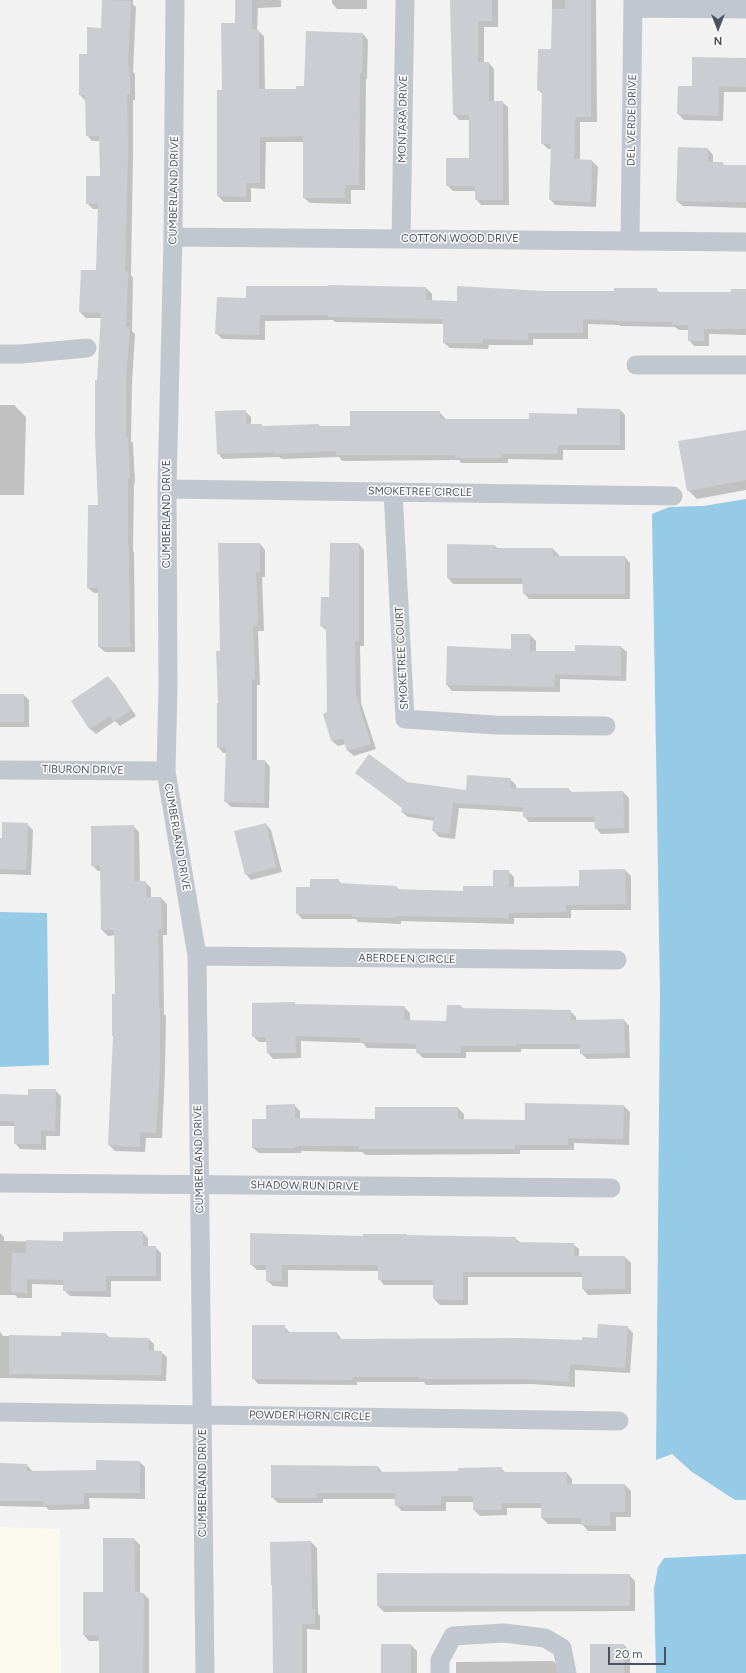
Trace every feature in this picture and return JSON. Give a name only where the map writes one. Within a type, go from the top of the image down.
[{"type":"street","name":"CUMBERLAND DRIVE","points":[[175,0],[173,237],[167,489],[166,771],[197,956],[205,1673]]},
{"type":"street","name":"MONTARA DRIVE","points":[[401,239],[405,0]]},
{"type":"street","points":[[633,4],[746,9]]},
{"type":"street","name":"DEL VERDE DRIVE","points":[[630,241],[633,4]]},
{"type":"street","name":"COTTON WOOD DRIVE","points":[[173,237],[746,242]]},
{"type":"street","points":[[0,354],[21,354],[87,348]]},
{"type":"street","points":[[636,365],[746,365]]},
{"type":"street","name":"SMOKETREE CIRCLE","points":[[167,489],[673,496]]},
{"type":"street","name":"SMOKETREE COURT","points":[[393,492],[405,719],[496,725],[606,726]]},
{"type":"street","name":"TIBURON DRIVE","points":[[0,770],[166,771]]},
{"type":"street","name":"ABERDEEN CIRCLE","points":[[197,956],[618,960]]},
{"type":"street","name":"SHADOW RUN DRIVE","points":[[0,1183],[611,1188]]},
{"type":"street","name":"POWDER HORN CIRCLE","points":[[0,1412],[620,1421]]},
{"type":"street","points":[[440,1673],[440,1660],[453,1636],[504,1633],[545,1638],[562,1648],[567,1673]]},
{"type":"shaded area","points":[[0,1527],[60,1529],[61,1673],[0,1673]]},
{"type":"water","points":[[746,499],[746,1500],[735,1500],[692,1472],[672,1454],[656,1460],[660,992],[652,514],[669,507],[703,506]]},
{"type":"water","points":[[0,912],[47,913],[49,1065],[0,1067]]},
{"type":"water","points":[[746,1554],[746,1673],[656,1673],[654,1589],[658,1567],[664,1558]]},
{"type":"building","points":[[102,0],[131,1],[128,67],[130,67],[130,94],[127,94],[128,149],[125,271],[128,272],[126,327],[130,327],[126,378],[126,437],[128,437],[130,478],[128,478],[128,546],[130,647],[98,647],[98,588],[87,588],[88,505],[98,505],[95,436],[95,380],[97,380],[101,313],[79,312],[81,270],[96,270],[98,204],[86,204],[86,176],[100,176],[99,136],[86,136],[85,95],[79,95],[79,54],[87,54],[87,27],[101,28]]},
{"type":"building","points":[[235,0],[252,0],[252,29],[259,30],[259,89],[296,89],[296,86],[304,86],[306,31],[363,33],[362,73],[360,73],[359,185],[345,185],[345,198],[303,198],[303,136],[260,137],[260,183],[246,183],[246,197],[217,196],[217,90],[222,90],[221,23],[235,23]]},
{"type":"building","points":[[450,0],[492,0],[492,21],[478,21],[478,62],[489,62],[489,101],[503,101],[503,200],[475,200],[475,186],[446,186],[446,158],[469,158],[469,115],[453,115]]},
{"type":"building","points":[[565,0],[591,0],[591,117],[575,117],[574,159],[592,160],[591,202],[549,200],[551,144],[541,144],[542,90],[537,90],[538,49],[551,49],[552,9],[565,9]]},
{"type":"building","points":[[692,57],[746,58],[746,87],[719,86],[718,116],[677,114],[678,86],[692,86]]},
{"type":"building","points":[[678,147],[708,148],[708,162],[723,162],[723,165],[746,165],[746,202],[676,201]]},
{"type":"building","points":[[328,285],[426,287],[426,300],[457,301],[457,286],[544,291],[614,291],[614,288],[657,288],[657,292],[731,292],[731,289],[746,289],[746,329],[704,329],[704,341],[688,341],[688,325],[672,325],[672,322],[583,319],[583,333],[528,333],[528,340],[483,339],[483,343],[443,343],[443,319],[328,317],[328,315],[260,315],[259,335],[215,334],[217,297],[246,298],[246,286]]},
{"type":"building","points":[[577,408],[620,409],[620,445],[558,445],[558,454],[502,454],[502,458],[455,458],[455,455],[336,455],[336,451],[275,454],[275,452],[217,454],[215,411],[246,410],[246,424],[262,424],[262,426],[319,424],[319,426],[350,426],[350,411],[440,411],[440,419],[529,419],[529,413],[577,414]]},
{"type":"building","points":[[746,430],[746,480],[687,491],[678,441]]},
{"type":"building","points":[[218,543],[260,543],[260,572],[256,572],[258,625],[253,626],[255,679],[252,679],[252,760],[265,760],[264,803],[224,802],[226,748],[217,748],[218,703],[216,651],[220,651]]},
{"type":"building","points":[[330,543],[359,543],[359,641],[355,641],[356,696],[371,744],[347,751],[343,738],[331,741],[323,714],[327,712],[326,626],[320,626],[321,597],[329,597]]},
{"type":"building","points":[[447,544],[495,545],[495,548],[553,548],[553,556],[625,556],[625,594],[523,594],[522,578],[447,578]]},
{"type":"building","points":[[511,634],[530,634],[530,651],[575,651],[575,645],[621,646],[621,676],[555,674],[554,687],[446,685],[447,646],[511,649]]},
{"type":"building","points":[[108,676],[131,710],[114,721],[110,716],[89,729],[71,701]]},
{"type":"building","points":[[0,694],[24,694],[24,722],[0,722]]},
{"type":"building","points":[[369,754],[407,782],[466,790],[467,775],[511,778],[510,788],[569,788],[569,792],[623,791],[624,828],[595,829],[594,817],[523,817],[523,807],[453,803],[449,834],[432,831],[434,817],[401,812],[402,808],[355,773]]},
{"type":"building","points":[[2,822],[28,823],[26,870],[0,869],[0,838],[2,838]]},
{"type":"building","points":[[266,823],[276,867],[245,875],[234,831]]},
{"type":"building","points":[[134,825],[134,881],[146,881],[146,897],[161,897],[162,929],[158,929],[160,1065],[156,1133],[140,1132],[140,1147],[108,1145],[113,1036],[112,994],[115,994],[114,930],[101,930],[100,865],[91,866],[91,826]]},
{"type":"building","points":[[625,869],[626,904],[566,905],[566,912],[509,913],[509,918],[395,916],[395,918],[352,917],[352,914],[296,914],[296,887],[310,887],[310,879],[339,879],[339,883],[396,886],[396,889],[463,891],[463,886],[493,886],[493,870],[509,870],[509,887],[579,886],[579,870]]},
{"type":"building","points":[[295,1002],[295,1004],[405,1006],[404,1020],[446,1021],[447,1005],[461,1005],[461,1008],[571,1010],[571,1020],[624,1019],[625,1053],[580,1054],[580,1044],[516,1044],[516,1046],[461,1046],[461,1053],[416,1053],[416,1044],[360,1042],[360,1038],[295,1036],[296,1053],[267,1053],[266,1037],[252,1037],[252,1003]]},
{"type":"building","points":[[28,1089],[56,1089],[55,1131],[41,1130],[41,1144],[14,1144],[14,1121],[0,1121],[0,1094],[28,1095]]},
{"type":"building","points":[[525,1103],[624,1105],[623,1139],[568,1138],[568,1145],[515,1145],[515,1149],[359,1149],[359,1146],[252,1148],[252,1119],[266,1119],[266,1105],[295,1104],[295,1118],[375,1119],[375,1107],[458,1107],[458,1119],[525,1120]]},
{"type":"building","points":[[143,1231],[143,1246],[156,1246],[156,1276],[106,1276],[106,1291],[63,1291],[63,1280],[27,1279],[27,1293],[11,1292],[12,1253],[26,1253],[26,1240],[63,1241],[63,1232]]},
{"type":"building","points":[[250,1233],[363,1236],[363,1234],[407,1234],[516,1237],[516,1242],[574,1243],[574,1256],[625,1256],[625,1289],[582,1289],[582,1272],[463,1272],[463,1300],[433,1299],[433,1280],[378,1280],[378,1265],[282,1265],[282,1281],[266,1281],[266,1265],[250,1265]]},
{"type":"building","points":[[598,1324],[628,1326],[625,1368],[570,1364],[569,1382],[526,1379],[419,1379],[419,1377],[352,1377],[352,1380],[252,1379],[252,1325],[285,1325],[285,1332],[337,1332],[337,1339],[521,1338],[582,1340],[582,1337],[597,1338]]},
{"type":"building","points":[[61,1332],[106,1333],[106,1337],[149,1338],[149,1350],[162,1351],[161,1375],[9,1374],[9,1335],[61,1336]]},
{"type":"building","points":[[96,1460],[140,1461],[140,1493],[84,1493],[84,1504],[43,1505],[43,1501],[0,1501],[0,1463],[27,1464],[27,1471],[96,1470]]},
{"type":"building","points":[[271,1465],[378,1466],[378,1472],[458,1471],[458,1468],[502,1467],[502,1472],[567,1472],[567,1484],[625,1484],[625,1512],[610,1512],[610,1526],[581,1525],[581,1518],[541,1518],[541,1503],[502,1503],[502,1510],[473,1510],[473,1496],[441,1496],[441,1505],[395,1506],[395,1493],[317,1493],[317,1498],[271,1498]]},
{"type":"building","points":[[103,1538],[134,1538],[135,1592],[144,1593],[143,1673],[99,1673],[99,1636],[83,1635],[83,1592],[103,1592]]},
{"type":"building","points":[[311,1541],[312,1609],[315,1609],[315,1624],[302,1624],[302,1673],[273,1673],[270,1542]]},
{"type":"building","points":[[377,1573],[630,1574],[630,1606],[377,1606]]},
{"type":"building","points":[[381,1644],[411,1644],[411,1673],[381,1673]]},
{"type":"building","points":[[590,1644],[624,1644],[624,1673],[590,1673]]}]
